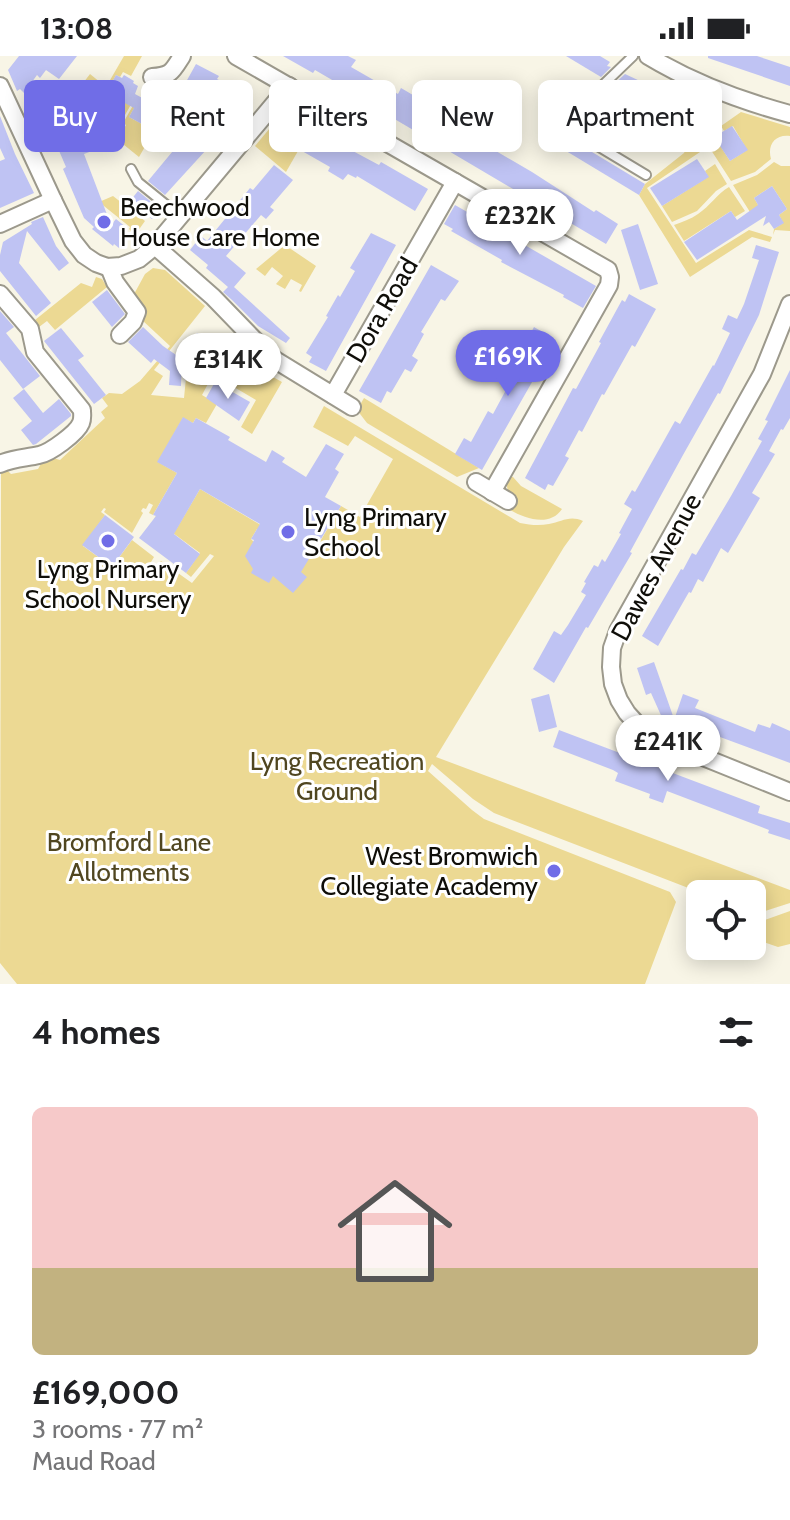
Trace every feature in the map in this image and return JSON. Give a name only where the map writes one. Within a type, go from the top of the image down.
[{"type":"street","points":[[152,77],[165,76],[182,56]]},
{"type":"street","points":[[236,56],[278,80]]},
{"type":"street","points":[[648,56],[739,99],[790,114]]},
{"type":"street","points":[[0,86],[73,241],[84,255],[109,267],[139,259],[155,246],[269,110]]},
{"type":"street","points":[[396,148],[603,266],[610,277],[609,285],[492,492]]},
{"type":"street","name":"Dora Road","points":[[333,395],[455,182]]},
{"type":"street","points":[[0,224],[53,200]]},
{"type":"street","points":[[155,246],[213,297],[272,358],[352,407]]},
{"type":"street","points":[[109,267],[115,282],[137,312],[133,322],[120,335]]},
{"type":"street","points":[[0,294],[30,329],[35,352],[82,410],[81,425],[47,453],[0,464]]},
{"type":"street","name":"Dawes Avenue","points":[[790,304],[762,374],[618,631],[612,648],[611,667],[619,700],[646,734],[790,792]]},
{"type":"street","points":[[476,482],[508,501]]},
{"type":"lane","points":[[608,80],[633,56]]},
{"type":"lane","points":[[608,152],[646,175]]},
{"type":"lane","points":[[131,169],[138,182],[180,216]]},
{"type":"green space","points":[[124,56],[142,56],[131,76],[123,72],[120,77],[116,75],[110,80]]},
{"type":"green space","points":[[125,98],[133,101],[125,115]]},
{"type":"green space","points":[[135,102],[129,117],[141,124],[142,152],[139,157],[125,146],[125,120]]},
{"type":"green space","points":[[741,112],[790,127],[790,136],[773,142],[771,159],[755,172],[731,181],[712,152],[722,152],[722,149],[730,161],[747,150],[733,126],[724,131],[722,125]]},
{"type":"green space","points":[[269,129],[269,152],[297,152],[286,172],[255,146]]},
{"type":"green space","points":[[700,152],[647,188],[696,263],[749,230],[772,237],[770,242],[752,237],[690,277],[639,195],[645,184],[684,153]]},
{"type":"green space","points":[[774,162],[790,166],[790,231],[775,230],[773,235],[774,229],[783,223],[779,215],[787,209],[772,186],[754,198],[764,215],[755,220],[733,185],[757,175]]},
{"type":"green space","points":[[715,164],[727,184],[697,211],[672,222],[662,206],[708,177],[705,171]]},
{"type":"green space","points":[[729,187],[745,211],[735,217],[731,211],[684,241],[674,225],[698,214]]},
{"type":"green space","points":[[113,196],[145,221],[135,235],[130,227],[99,202]]},
{"type":"green space","points":[[285,245],[316,266],[301,292],[302,285],[291,279],[285,289],[276,284],[283,276],[272,267],[265,276],[256,269]]},
{"type":"green space","points":[[153,268],[165,270],[205,306],[154,370],[163,376],[151,395],[184,398],[186,378],[210,380],[202,395],[217,404],[206,423],[196,418],[193,423],[183,418],[158,462],[177,473],[153,515],[149,513],[153,505],[149,503],[141,511],[143,513],[132,533],[104,512],[106,509],[101,512],[105,515],[83,546],[112,567],[132,540],[154,557],[151,562],[157,566],[161,561],[192,583],[214,556],[210,554],[191,577],[186,573],[200,553],[154,519],[156,516],[177,528],[200,489],[274,533],[272,538],[257,529],[251,539],[277,568],[296,546],[312,555],[341,506],[360,517],[393,459],[355,436],[348,446],[313,427],[324,406],[520,523],[538,525],[570,519],[583,521],[436,757],[763,880],[686,880],[686,887],[494,813],[432,764],[428,771],[484,819],[670,892],[676,902],[645,984],[17,984],[0,963],[1,472],[6,469],[11,474],[38,469],[42,462],[53,458],[60,460],[105,418],[101,412],[108,406],[102,398],[109,393],[122,394],[140,381],[170,346],[142,320],[133,296],[145,274]]},
{"type":"green space","points":[[96,277],[102,279],[107,287],[55,330],[47,321],[39,327],[35,320],[81,283],[92,287]]},
{"type":"green space","points":[[230,353],[282,382],[252,434],[241,427],[256,400],[217,377]]},
{"type":"green space","points":[[364,398],[479,468],[457,477],[367,423],[357,410]]},
{"type":"green space","points":[[509,476],[562,509],[557,515],[544,520],[510,510],[515,501],[508,489]]},
{"type":"green space","points":[[766,881],[790,890],[790,903],[766,911]]},
{"type":"green space","points":[[790,911],[790,944],[778,947],[766,943],[766,919]]},
{"type":"building","points":[[19,56],[77,56],[59,79],[46,70],[40,78],[37,75],[33,80],[24,80],[24,93],[20,89],[17,91],[8,70]]},
{"type":"building","points":[[283,56],[348,56],[356,60],[351,67],[374,80],[332,80],[315,70],[313,73]]},
{"type":"building","points":[[566,56],[600,56],[610,62],[607,66],[611,67],[601,77]]},
{"type":"building","points":[[757,56],[790,67],[790,86],[708,58]]},
{"type":"building","points":[[196,64],[219,76],[219,80],[187,80]]},
{"type":"building","points":[[625,74],[638,80],[618,80]]},
{"type":"building","points":[[116,75],[122,78],[124,75],[138,86],[135,94],[141,97],[141,124],[129,117],[134,108],[125,103],[125,80],[113,80]]},
{"type":"building","points":[[401,88],[412,94],[412,129],[396,120],[396,93]]},
{"type":"building","points":[[0,116],[34,193],[0,208],[0,161],[5,159],[0,148]]},
{"type":"building","points":[[732,126],[748,150],[730,161],[722,149],[722,132]]},
{"type":"building","points":[[60,152],[89,152],[84,154],[111,225],[116,219],[130,234],[119,248],[92,229],[94,227],[84,218],[63,169],[66,167]]},
{"type":"building","points":[[172,152],[204,152],[165,195],[148,181]]},
{"type":"building","points":[[304,152],[355,152],[379,165],[381,162],[428,189],[415,211],[357,176],[348,174],[343,180],[328,171],[330,167]]},
{"type":"building","points":[[450,152],[498,152],[532,172],[618,224],[606,244]]},
{"type":"building","points":[[568,152],[592,152],[645,184],[639,195]]},
{"type":"building","points":[[697,159],[709,177],[662,206],[650,188]]},
{"type":"building","points":[[274,165],[293,180],[270,207],[274,210],[266,219],[261,215],[226,256],[246,273],[234,287],[290,338],[286,343],[258,326],[223,292],[228,287],[190,250],[201,236],[207,241],[250,188],[253,190]]},
{"type":"building","points":[[772,186],[787,209],[779,215],[784,223],[774,229],[769,222],[763,226],[766,216],[697,260],[684,242],[731,211],[737,220],[758,205],[754,198]]},
{"type":"building","points":[[138,191],[160,209],[152,219],[130,201]]},
{"type":"building","points":[[455,205],[596,286],[583,308],[451,231],[453,229],[444,224]]},
{"type":"building","points":[[43,217],[56,246],[69,263],[59,271],[27,231],[19,263],[51,303],[36,316],[0,271],[0,255],[3,242]]},
{"type":"building","points":[[638,224],[658,284],[640,290],[621,230]]},
{"type":"building","points":[[371,233],[396,245],[326,371],[309,362],[312,357],[306,353],[355,271],[350,268]]},
{"type":"building","points":[[756,245],[779,252],[759,315],[720,394],[683,455],[632,553],[554,683],[533,669],[554,631],[561,635],[586,595],[581,592],[584,582],[594,565],[598,567],[602,559],[605,562],[632,509],[624,504],[632,490],[635,492],[675,421],[680,424],[714,366],[730,333],[722,329],[728,315],[737,319],[744,304],[759,260],[752,258]]},
{"type":"building","points":[[431,265],[459,281],[445,301],[441,299],[421,332],[424,334],[412,356],[418,360],[411,372],[405,369],[391,393],[387,391],[381,403],[359,391]]},
{"type":"building","points":[[107,290],[125,314],[112,327],[92,302]]},
{"type":"building","points":[[629,294],[656,309],[635,347],[632,345],[602,394],[582,432],[579,430],[565,456],[569,458],[553,486],[548,484],[545,490],[525,478],[622,300],[625,302]]},
{"type":"building","points":[[0,311],[14,327],[6,333],[40,376],[23,389],[0,360]]},
{"type":"building","points":[[143,327],[182,359],[181,386],[169,385],[170,371],[154,359],[151,363],[128,342]]},
{"type":"building","points":[[534,327],[556,340],[482,470],[455,454],[464,438],[471,442],[488,411],[493,414],[513,377],[508,375],[514,364],[510,361],[525,334],[529,336]]},
{"type":"building","points":[[61,328],[84,356],[78,360],[106,395],[94,404],[44,341]]},
{"type":"building","points":[[197,333],[211,342],[196,366],[182,357]]},
{"type":"building","points":[[790,370],[790,418],[769,451],[775,454],[752,493],[760,498],[728,553],[721,548],[703,582],[698,579],[689,592],[658,646],[642,636],[681,569],[692,553],[696,555],[762,441],[758,439],[768,421],[765,420]]},
{"type":"building","points":[[215,382],[250,402],[239,421],[206,398]]},
{"type":"building","points":[[24,389],[43,413],[59,399],[71,414],[33,445],[21,430],[32,421],[13,398]]},
{"type":"building","name":"Lyng Primary School","points":[[183,417],[193,423],[196,418],[266,462],[272,450],[285,458],[282,462],[306,477],[326,444],[344,454],[335,469],[339,472],[325,497],[341,506],[301,572],[307,577],[293,593],[273,576],[269,583],[251,573],[253,569],[245,556],[260,524],[200,489],[174,534],[200,554],[186,573],[139,538],[156,516],[153,515],[177,473],[157,462]]},
{"type":"building","name":"Lyng Primary School Nursery","points":[[105,515],[134,537],[112,567],[82,545]]},
{"type":"building","points":[[654,662],[679,733],[676,734],[668,731],[651,693],[646,695],[637,668]]},
{"type":"building","points":[[549,694],[557,727],[539,732],[531,699]]},
{"type":"building","points":[[683,694],[699,700],[695,708],[755,732],[758,724],[770,728],[772,723],[790,731],[790,763],[674,720]]},
{"type":"building","points":[[559,730],[760,806],[758,813],[790,823],[790,840],[667,791],[663,803],[649,798],[650,794],[615,781],[618,773],[613,770],[553,747]]},
{"type":"place","name":"Beechwood House Care Home","points":[[104,222]]},
{"type":"place","name":"Lyng Primary School","points":[[288,532]]},
{"type":"place","name":"Lyng Primary School Nursery","points":[[108,541]]},
{"type":"place","name":"West Bromwich Collegiate Academy","points":[[554,871]]},
{"type":"park label","name":"Lyng Recreation Ground","points":[[337,776]]},
{"type":"park label","name":"Bromford Lane Allotments","points":[[129,857]]}]
